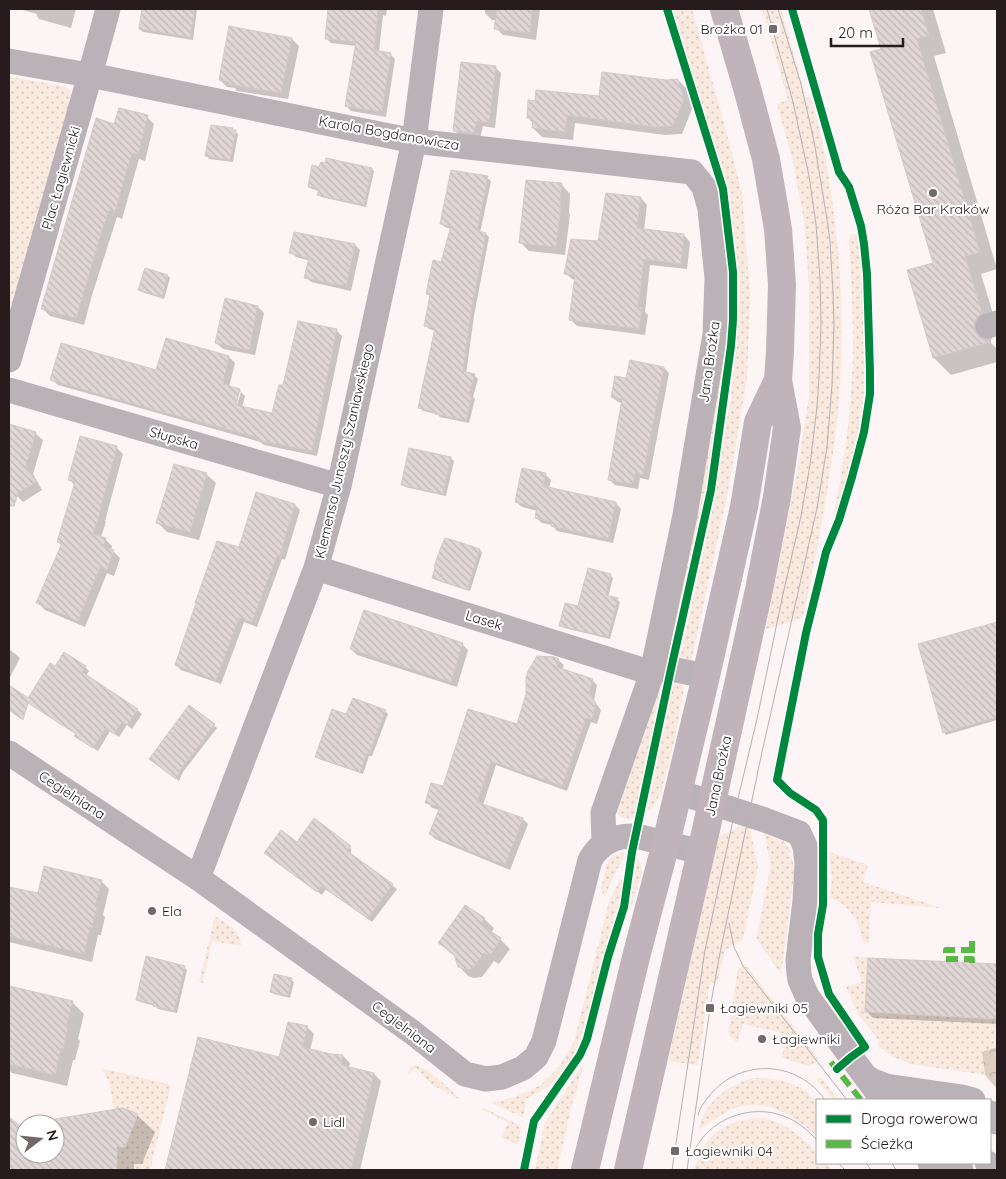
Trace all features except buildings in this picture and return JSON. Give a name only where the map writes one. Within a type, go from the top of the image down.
[{"type":"main road","name":"Jana Brożka","points":[[628,1170],[759,590],[777,497],[787,428],[778,380],[782,285],[778,229],[766,159],[724,9]]},
{"type":"main road","name":"Jana Brożka","points":[[585,1170],[706,676],[744,507],[758,422],[778,380]]},
{"type":"street","name":"Plac Łagiewnicki","points":[[9,360],[108,9]]},
{"type":"street","name":"Klemensa Junoszy Szaniawskiego","points":[[198,878],[316,568],[338,486],[414,140],[431,9]]},
{"type":"street","points":[[9,60],[90,75]]},
{"type":"street","name":"Karola Bogdanowicza","points":[[90,75],[414,140],[692,172]]},
{"type":"street","name":"Jana Brożka","points":[[604,844],[603,813],[652,673],[686,515],[715,334],[717,278],[710,209],[704,187],[692,172]]},
{"type":"street","name":"Słupska","points":[[9,390],[338,486]]},
{"type":"street","name":"Lasek","points":[[316,568],[652,673]]},
{"type":"street","points":[[652,673],[671,669],[706,676]]},
{"type":"street","name":"Cegielniana","points":[[9,753],[198,878],[412,1032],[466,1074],[486,1078],[502,1077],[523,1068],[536,1057],[544,1041],[590,860],[595,852],[604,844]]},
{"type":"street","points":[[678,792],[762,819],[798,833],[805,846],[807,863],[805,901],[798,953],[798,974],[807,996],[865,1076],[895,1096],[962,1097],[969,1099]]},
{"type":"street","points":[[604,844],[611,840],[636,836],[701,852]]},
{"type":"shaded area","points":[[672,9],[692,9],[723,119],[742,193],[750,295],[747,378],[728,492],[691,662],[679,663],[711,518],[732,389],[739,285],[727,188]]},
{"type":"shaded area","points":[[762,9],[781,9],[806,98],[811,97],[815,112],[826,159],[833,207],[840,272],[842,321],[841,371],[831,470],[803,618],[766,629],[798,468],[809,396],[809,284],[804,220],[793,162],[777,104],[788,100]]},
{"type":"shaded area","points":[[9,76],[65,87],[70,91],[73,98],[9,325]]},
{"type":"shaded area","points":[[710,170],[717,191],[728,302],[726,346],[704,497],[669,653],[666,641],[719,354],[700,175]]},
{"type":"shaded area","points":[[857,233],[862,275],[865,364],[864,394],[858,432],[843,491],[831,528],[844,459],[849,413],[853,343],[849,240],[851,235]]},
{"type":"shaded area","points":[[674,680],[683,685],[684,688],[675,737],[661,793],[653,807],[647,812]]},
{"type":"shaded area","points":[[661,684],[634,818],[624,818],[617,814],[613,807]]},
{"type":"shaded area","points":[[742,826],[750,828],[758,866],[743,939],[725,950],[717,983],[710,982],[698,1065],[668,1061],[719,836]]},
{"type":"shaded area","points":[[764,834],[784,841],[791,852],[789,853],[795,868],[781,974],[757,939],[771,865]]},
{"type":"shaded area","points":[[829,852],[868,865],[863,882],[941,908],[871,902],[869,943],[863,942],[856,921],[848,909],[843,904],[830,898],[832,877]]},
{"type":"shaded area","points":[[620,853],[625,853],[604,897],[601,888],[608,861]]},
{"type":"shaded area","points":[[637,858],[641,864],[642,872],[630,911]]},
{"type":"shaded area","points":[[620,879],[623,879],[618,904],[579,1043],[573,1055],[566,1067],[552,1082],[526,1099],[524,1115],[522,1117],[493,1104],[494,1101],[515,1097],[542,1084],[559,1067],[574,1042],[609,902]]},
{"type":"shaded area","points":[[215,916],[236,932],[241,946],[212,941],[203,983],[199,982]]},
{"type":"shaded area","points":[[853,956],[868,958],[866,1012],[997,1019],[997,1047],[982,1052],[985,1075],[911,1064],[893,1057],[877,1045],[880,1042],[859,1015],[846,987],[862,982]]},
{"type":"shaded area","points":[[745,964],[819,1060],[809,1066],[782,1058],[786,1034],[743,1024],[737,1043],[728,1033],[738,969]]},
{"type":"shaded area","points":[[415,1065],[432,1074],[461,1100],[431,1084],[416,1068],[408,1074],[410,1068]]},
{"type":"shaded area","points":[[581,1067],[583,1068],[572,1105],[557,1170],[535,1170],[545,1123]]},
{"type":"shaded area","points":[[101,1068],[171,1085],[150,1170],[117,1170],[117,1147],[125,1147],[138,1114],[114,1110],[109,1081]]},
{"type":"shaded area","points":[[821,1077],[837,1099],[832,1099],[816,1080]]},
{"type":"shaded area","points":[[754,1078],[781,1080],[805,1091],[816,1103],[816,1135],[788,1115],[767,1106],[756,1105],[732,1109],[699,1130],[701,1120],[712,1103],[727,1090]]},
{"type":"shaded area","points":[[484,1108],[521,1127],[518,1144],[501,1138],[508,1123],[483,1110]]},
{"type":"shaded area","points":[[763,1118],[793,1131],[816,1152],[816,1164],[827,1164],[833,1170],[694,1170],[704,1147],[718,1131],[727,1126],[750,1119]]},
{"type":"green space","points":[[997,1047],[997,1089],[985,1075],[982,1052]]},
{"type":"tram line","points":[[672,1170],[705,950],[801,516],[817,407],[821,324],[816,224],[809,176],[793,102],[767,9]]},
{"type":"tram line","points":[[687,1170],[710,1008],[720,953],[762,752],[817,508],[827,447],[832,385],[833,293],[830,241],[826,213],[814,141],[801,84],[778,9]]},
{"type":"tram line","points":[[729,923],[734,947],[743,966],[846,1099]]},
{"type":"tram line","points":[[698,1115],[706,1100],[722,1083],[752,1070],[769,1069],[785,1071],[800,1077],[814,1087],[824,1099]]},
{"type":"tram line","points":[[692,1156],[699,1143],[719,1123],[745,1113],[772,1113],[786,1117],[799,1124],[816,1139]]},
{"type":"tram line","points":[[839,1164],[845,1170]]},
{"type":"tram line","points":[[867,1164],[871,1170]]},
{"type":"tram line","points":[[893,1164],[896,1170]]},
{"type":"marked path","points":[[972,938],[972,953]]},
{"type":"marked path","points":[[972,950],[946,950],[946,959],[972,959],[972,963]]},
{"type":"marked path","points":[[831,1062],[860,1099]]},
{"type":"cycle path","points":[[524,1170],[534,1121],[580,1055],[587,1039],[608,957],[624,907],[632,852],[711,490],[731,346],[733,272],[723,189],[667,9]]},
{"type":"cycle path","points":[[792,9],[839,172],[849,187],[861,226],[867,274],[870,394],[864,432],[839,520],[826,552],[806,633],[777,780],[790,793],[816,810],[823,820],[823,905],[818,934],[818,957],[829,994],[865,1047],[837,1069]]},
{"type":"place","name":"Brożka 01","points":[[773,29]]},
{"type":"place","name":"Róża Bar Kraków","points":[[933,193]]},
{"type":"place","name":"Ela","points":[[152,911]]},
{"type":"place","name":"Łagiewniki 05","points":[[710,1008]]},
{"type":"place","name":"Łagiewniki","points":[[762,1039]]},
{"type":"place","name":"Lidl","points":[[313,1122]]},
{"type":"place","name":"Łagiewniki 04","points":[[675,1151]]}]
